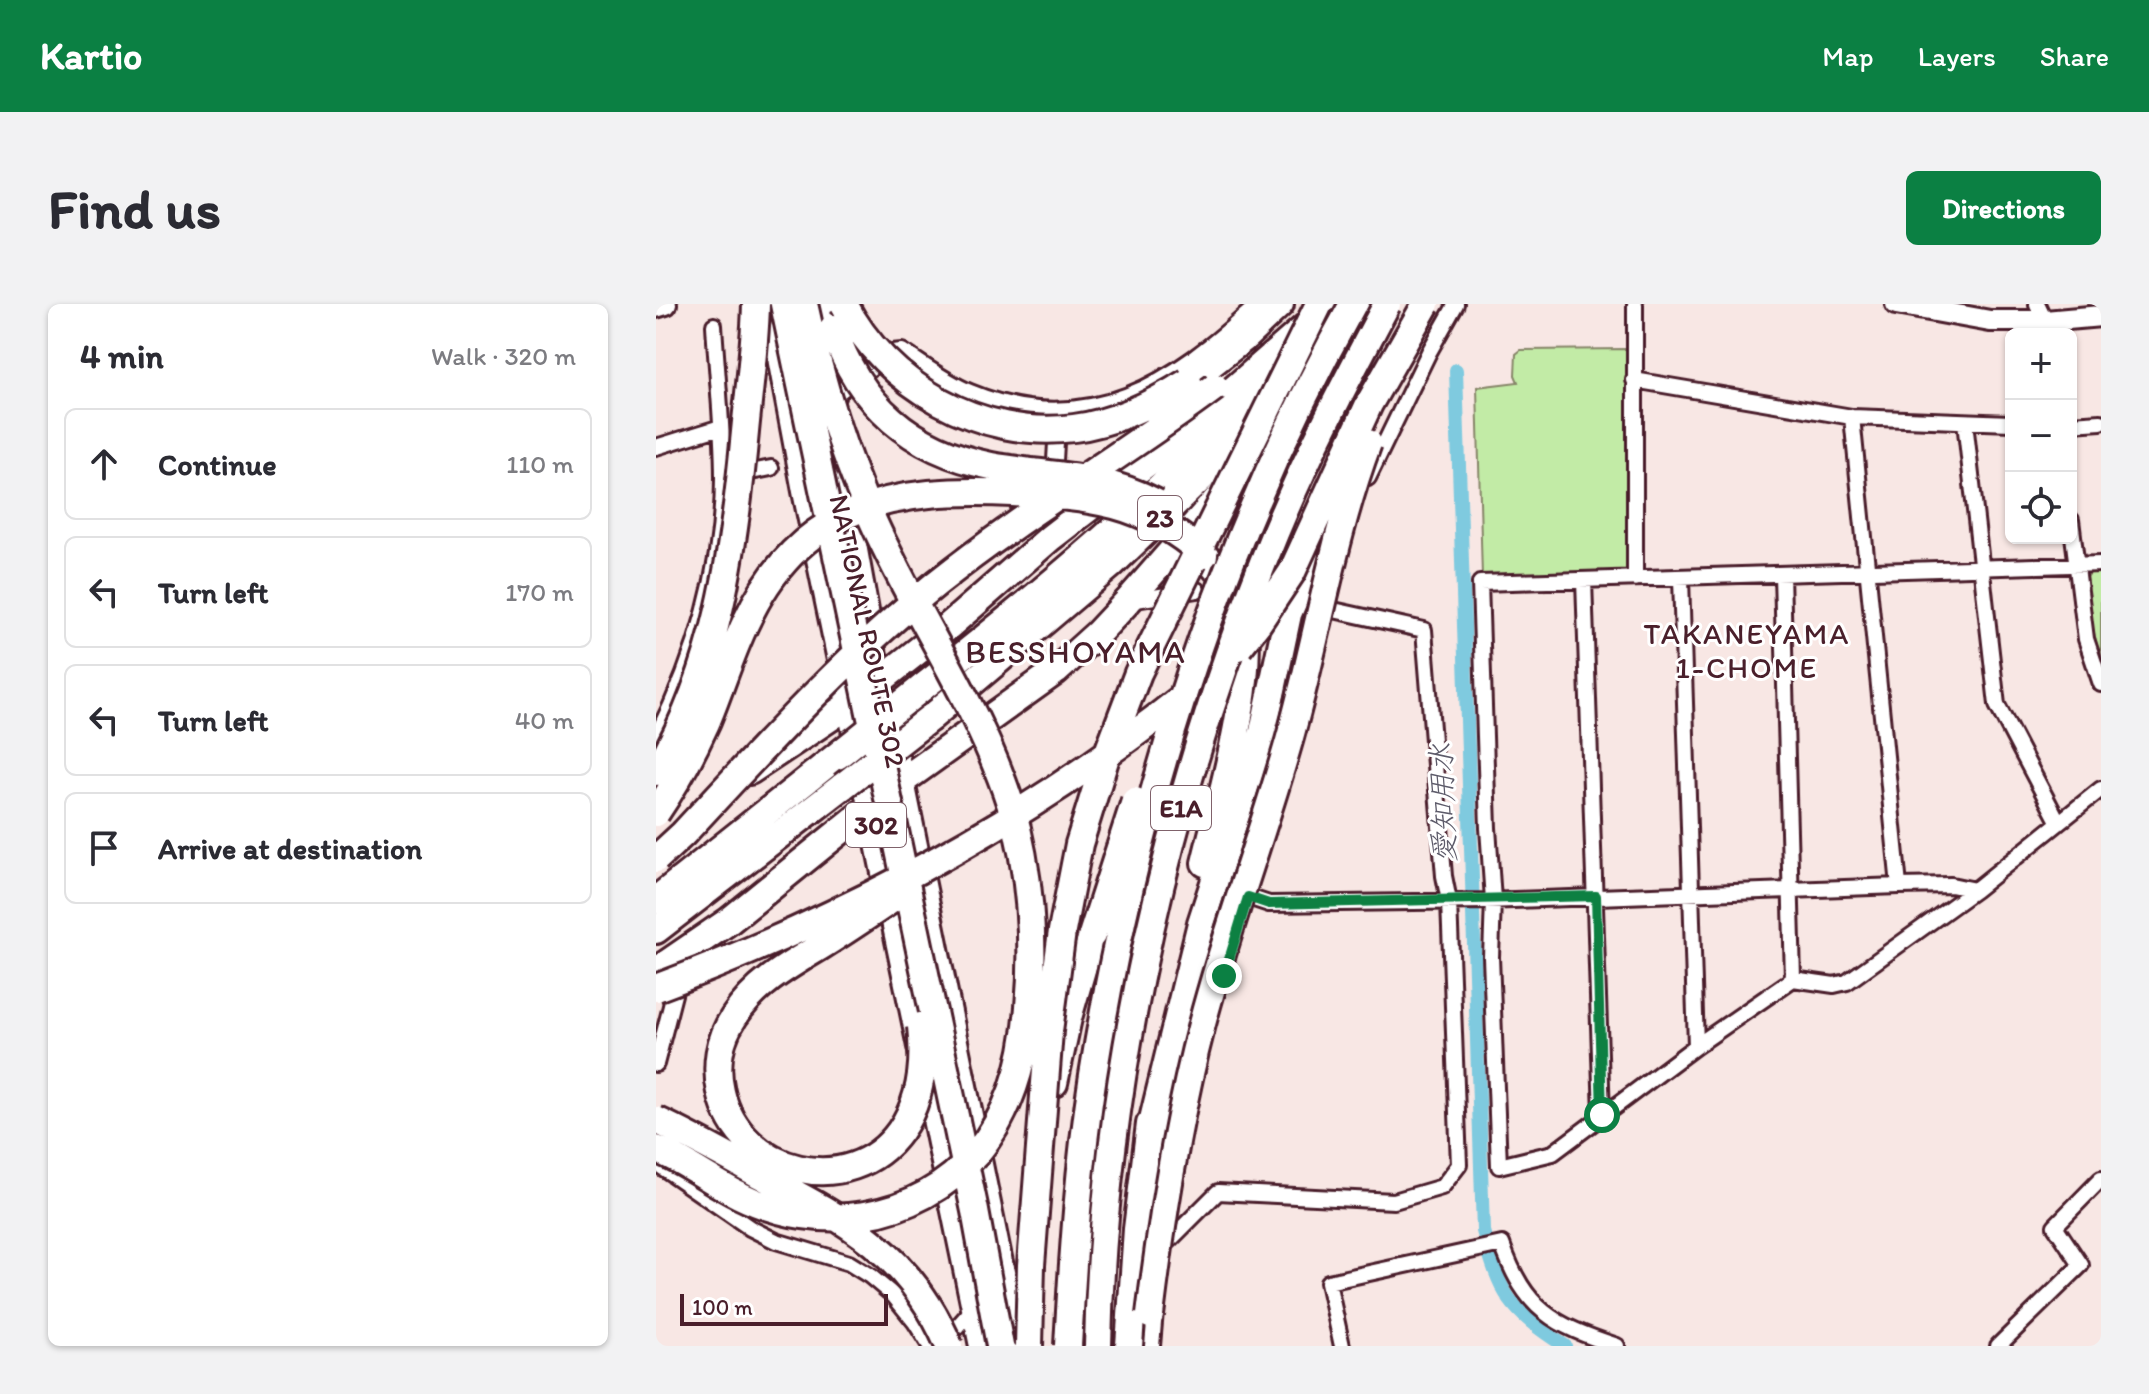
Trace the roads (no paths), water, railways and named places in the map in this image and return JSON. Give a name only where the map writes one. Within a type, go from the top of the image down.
[{"type":"highway","points":[[656,772],[697,686],[722,606],[742,466],[756,304]]},
{"type":"highway","name":"NATIONAL ROUTE 302","points":[[771,304],[849,705],[983,1346]]},
{"type":"highway","points":[[784,304],[975,1211],[1000,1346]]},
{"type":"highway","points":[[656,1149],[741,1196],[785,1213],[847,1219],[892,1210],[932,1192],[968,1162],[985,1143],[1009,1099],[1024,1050],[1030,995],[1030,935],[1025,875],[1011,807],[980,733],[893,563],[855,479],[822,383],[804,304]]},
{"type":"highway","name":"NATIONAL ROUTE 302","points":[[811,304],[878,683],[1016,1346]]},
{"type":"highway","points":[[827,304],[841,351],[861,388],[890,419],[926,444],[966,460],[992,466],[1062,474],[1122,487],[1159,505],[1195,529],[1208,550]]},
{"type":"highway","points":[[844,304],[880,356],[927,394],[970,416],[996,423],[1048,429],[1094,425],[1165,397],[1212,365],[1280,304]]},
{"type":"highway","points":[[656,859],[849,659],[904,611],[1027,514],[1215,387],[1267,341],[1299,304]]},
{"type":"highway","points":[[1029,1346],[1035,1209],[1055,977],[1069,889],[1091,804],[1121,717],[1158,628],[1319,304]]},
{"type":"highway","points":[[656,845],[751,770],[878,683],[1050,538],[1164,450],[1334,304]]},
{"type":"highway","name":"23","points":[[656,900],[1009,620],[1096,545],[1212,438],[1334,304]]},
{"type":"highway","name":"E1A","points":[[1068,1346],[1073,1260],[1091,1091],[1133,873],[1171,731],[1247,520],[1304,395],[1353,304]]},
{"type":"highway","name":"23","points":[[656,930],[930,718],[1112,564],[1324,359],[1374,304]]},
{"type":"highway","name":"E1A","points":[[1098,1346],[1106,1218],[1118,1113],[1153,916],[1178,820],[1240,624],[1275,534],[1308,457],[1387,304]]},
{"type":"highway","points":[[1148,1140],[1201,923],[1263,732],[1288,614],[1324,533],[1364,424],[1374,375],[1418,304]]},
{"type":"highway","points":[[896,841],[900,885],[902,899],[903,914],[923,1042],[922,1070],[915,1103],[899,1133],[874,1155],[828,1172],[794,1169],[748,1143],[729,1116],[720,1092],[717,1066],[720,1048],[734,1017],[754,992],[783,969],[818,948],[895,898],[907,890],[931,874],[1126,740],[1212,674],[1258,623],[1299,560],[1369,404],[1427,304]]},
{"type":"highway","points":[[1149,1346],[1172,1165],[1201,1026],[1289,740],[1349,499],[1393,379],[1427,304]]},
{"type":"highway","points":[[656,971],[729,921],[901,782],[1056,671],[1098,633],[1214,504],[1324,359]]},
{"type":"highway","points":[[656,813],[706,724],[757,599],[785,560],[809,537],[834,520],[868,506],[906,497],[965,492],[1058,496],[1109,503],[1148,516],[1208,550],[1225,565],[1240,603],[1245,627],[1246,651],[1240,705],[1170,1018],[1148,1140],[1137,1229],[1129,1346]]},
{"type":"highway","points":[[1035,1209],[1059,1057],[1097,921],[1191,636],[1247,520]]},
{"type":"highway","points":[[656,988],[823,918],[1023,810]]},
{"type":"highway","points":[[656,1120],[810,1201],[878,1245],[924,1297],[949,1346]]},
{"type":"street","points":[[656,307],[666,304]]},
{"type":"street","points":[[830,415],[839,392],[892,352],[902,351],[968,391],[1000,403],[1030,409],[1058,411],[1130,396],[1168,377],[1214,345],[1258,304]]},
{"type":"street","points":[[1149,1346],[1175,1172],[1193,1093],[1248,897],[1282,805],[1364,486],[1402,404],[1456,304]]},
{"type":"street","points":[[1635,304],[1635,579]]},
{"type":"street","points":[[1896,304],[1990,321],[2101,316]]},
{"type":"street","points":[[656,737],[690,662],[703,619],[714,563],[723,477],[714,325]]},
{"type":"street","points":[[1634,380],[1852,417],[2005,423]]},
{"type":"street","points":[[1050,538],[1058,411]]},
{"type":"street","points":[[1852,417],[1899,886]]},
{"type":"street","points":[[1965,422],[1997,705],[2059,823]]},
{"type":"street","points":[[2077,424],[2101,422]]},
{"type":"street","points":[[656,447],[721,427]]},
{"type":"street","points":[[723,477],[771,468]]},
{"type":"street","points":[[2074,544],[2086,639],[2101,684]]},
{"type":"street","points":[[2101,564],[1480,583],[1499,1166],[1553,1153],[1696,1046],[1793,979],[1834,985],[1847,982],[1975,890],[2101,789]]},
{"type":"street","points":[[1782,574],[1793,979]]},
{"type":"street","points":[[1681,578],[1696,1046]]},
{"type":"street","points":[[1584,580],[1602,1115]]},
{"type":"street","points":[[1128,601],[1197,590]]},
{"type":"street","points":[[1166,1244],[1218,1192],[1394,1201],[1442,1187],[1459,1165],[1449,901],[1444,876],[1424,630],[1332,609]]},
{"type":"street","points":[[1248,897],[1269,904],[1899,886],[1951,885],[1975,890]]},
{"type":"street","points":[[656,1064],[686,951]]},
{"type":"street","points":[[656,1163],[750,1228],[776,1241],[849,1263],[870,1276],[894,1296],[930,1346]]},
{"type":"street","points":[[1998,1346],[2081,1265],[2055,1226],[2101,1179]]},
{"type":"street","points":[[1342,1346],[1328,1282],[1502,1244],[1512,1272],[1527,1294],[1558,1324],[1617,1346]]},
{"type":"street","points":[[940,1346],[974,1308]]},
{"type":"waterway","name":"愛知用水","points":[[1456,370],[1483,1231],[1495,1271],[1509,1299],[1531,1322],[1565,1346]]},
{"type":"district","name":"TAKANEYAMA 1-CHOME","points":[[1747,651]]},
{"type":"district","name":"BESSHOYAMA","points":[[1076,652]]}]
